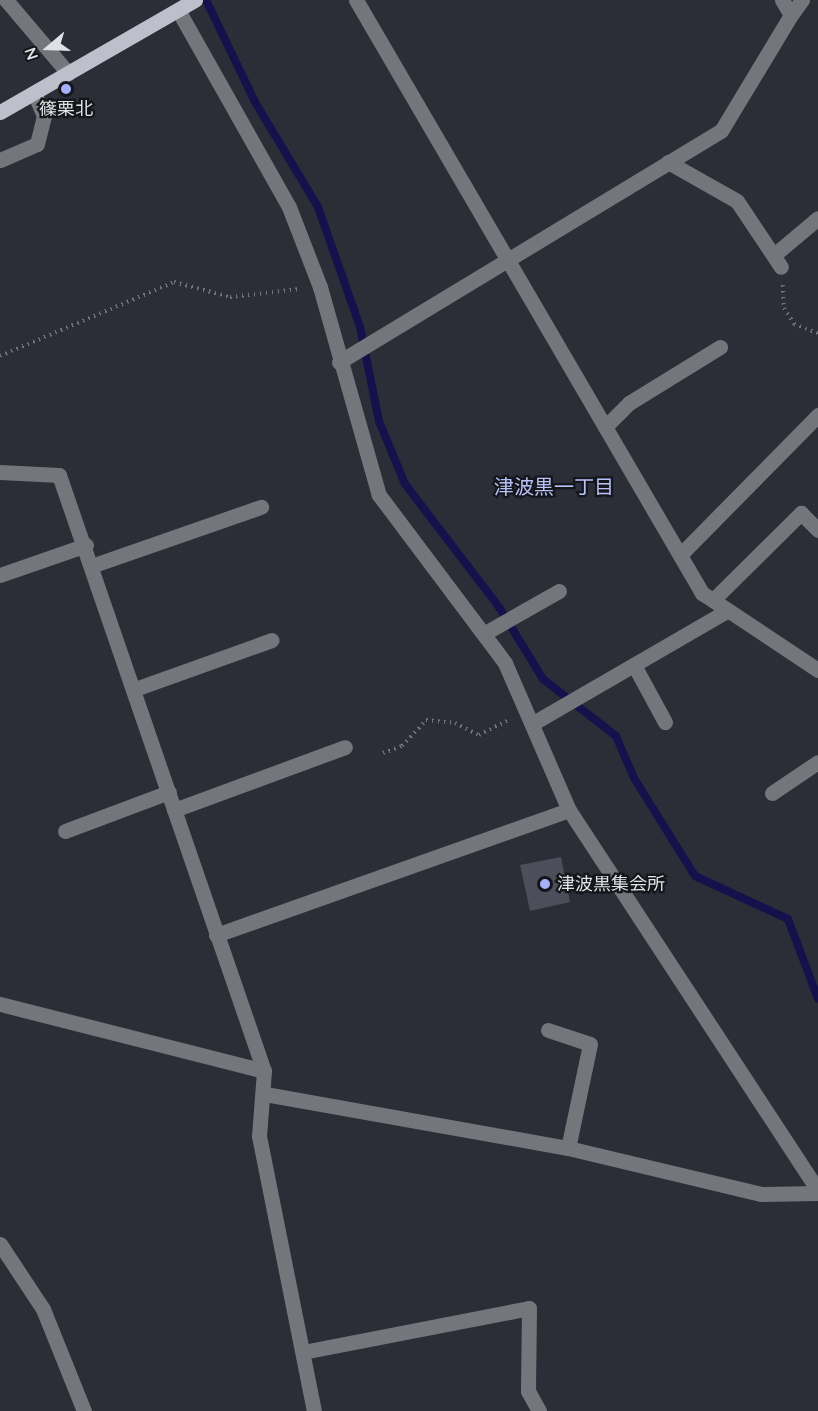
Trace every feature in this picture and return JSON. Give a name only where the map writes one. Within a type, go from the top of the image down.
[{"type":"main road","points":[[0,112],[195,0]]},
{"type":"street","points":[[6,0],[68,73]]},
{"type":"street","points":[[356,0],[702,593],[818,670]]},
{"type":"street","points":[[782,0],[791,15]]},
{"type":"street","points":[[339,362],[506,258],[721,131],[802,0]]},
{"type":"street","points":[[178,10],[289,207],[320,287],[339,362],[379,495],[485,633],[532,716],[569,810],[818,1191]]},
{"type":"street","points":[[0,160],[37,144],[44,116],[34,93]]},
{"type":"street","points":[[668,162],[736,201],[778,261],[818,218]]},
{"type":"street","points":[[605,427],[628,404],[720,347]]},
{"type":"street","points":[[680,555],[818,415]]},
{"type":"street","points":[[0,472],[60,475],[94,565],[174,810],[264,1071],[265,1094],[259,1136],[314,1411]]},
{"type":"street","points":[[94,565],[261,507]]},
{"type":"street","points":[[713,600],[801,513],[818,530]]},
{"type":"street","points":[[0,575],[86,545]]},
{"type":"street","points":[[485,633],[559,591]]},
{"type":"street","points":[[532,716],[634,665],[728,610]]},
{"type":"street","points":[[135,689],[272,640]]},
{"type":"street","points":[[634,665],[665,722]]},
{"type":"street","points":[[174,810],[345,747]]},
{"type":"street","points":[[772,793],[818,762]]},
{"type":"street","points":[[65,831],[169,792]]},
{"type":"street","points":[[216,935],[569,810]]},
{"type":"street","points":[[0,1004],[264,1071]]},
{"type":"street","points":[[548,1030],[590,1044],[568,1148]]},
{"type":"street","points":[[265,1094],[568,1148],[760,1194],[818,1191]]},
{"type":"street","points":[[0,1244],[43,1309],[84,1411]]},
{"type":"street","points":[[303,1352],[529,1308],[528,1391],[538,1411]]},
{"type":"path","points":[[778,261],[784,308],[794,324],[818,333]]},
{"type":"path","points":[[0,356],[174,282],[230,297],[320,287]]},
{"type":"path","points":[[383,753],[402,746],[426,720],[456,723],[479,735],[532,716]]},
{"type":"building","name":"津波黒集会所","points":[[561,857],[570,902],[530,911],[520,865]]},
{"type":"waterway","points":[[206,0],[255,102],[318,207],[360,327],[379,421],[405,484],[499,607],[543,679],[616,736],[634,778],[695,876],[788,919],[818,999]]},
{"type":"place","name":"篠栗北","points":[[66,89]]},
{"type":"place","name":"津波黒集会所","points":[[545,884]]},
{"type":"district","name":"津波黒一丁目","points":[[554,486]]}]
